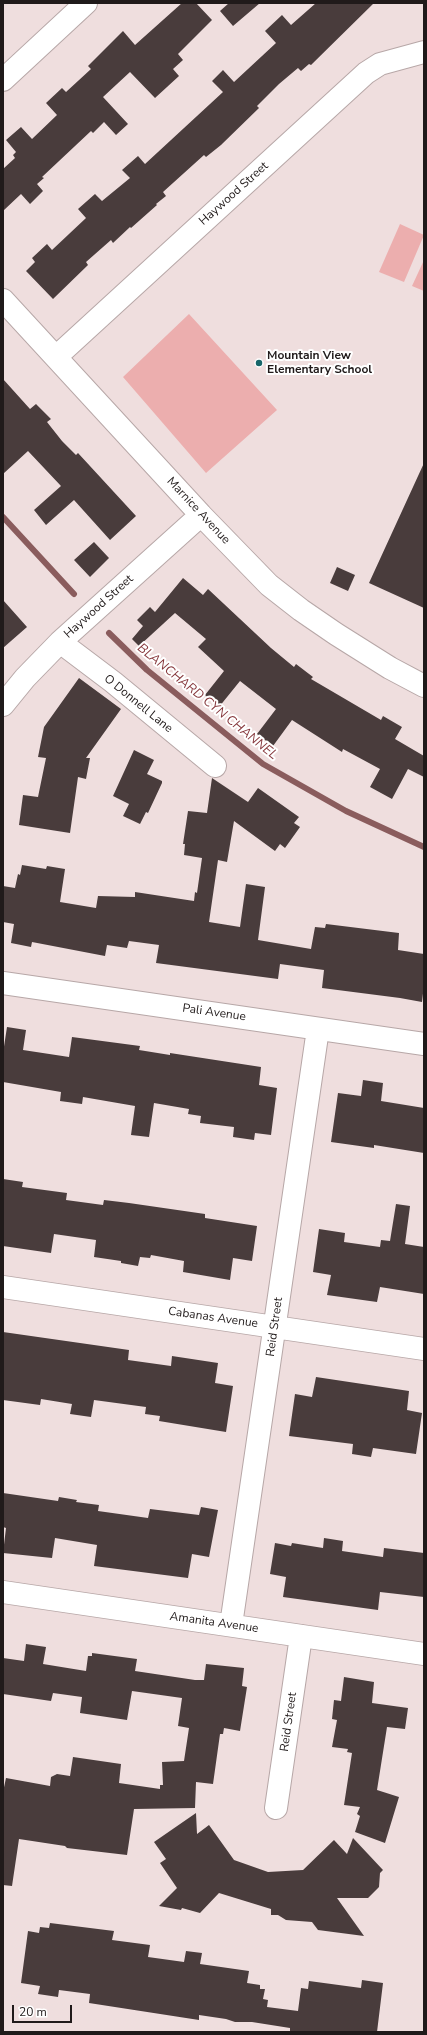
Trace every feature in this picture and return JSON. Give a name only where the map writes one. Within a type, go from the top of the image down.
[{"type":"street","points":[[3,80],[86,3]]},
{"type":"street","name":"Haywood Street","points":[[56,357],[366,73],[380,64],[424,52]]},
{"type":"street","name":"Marnice Avenue","points":[[3,300],[201,515],[269,585],[301,610],[390,668],[424,686]]},
{"type":"street","name":"Haywood Street","points":[[3,705],[25,678],[60,642],[201,515]]},
{"type":"street","name":"O Donnell Lane","points":[[60,642],[113,682],[215,766]]},
{"type":"street","name":"Pali Avenue","points":[[3,983],[424,1044]]},
{"type":"street","name":"Reid Street","points":[[231,1625],[318,1028]]},
{"type":"street","name":"Cabanas Avenue","points":[[3,1287],[424,1349]]},
{"type":"street","name":"Amanita Avenue","points":[[3,1592],[424,1654]]},
{"type":"street","name":"Reid Street","points":[[276,1808],[301,1636]]},
{"type":"shaded area","points":[[400,224],[424,235],[404,282],[379,272]]},
{"type":"shaded area","points":[[424,260],[424,291],[412,286]]},
{"type":"shaded area","points":[[189,314],[277,410],[206,473],[123,377]]},
{"type":"building","points":[[182,3],[196,3],[212,20],[178,54],[183,60],[173,69],[179,76],[155,98],[130,72],[103,97],[128,124],[116,135],[104,122],[93,133],[91,131],[42,177],[44,178],[37,184],[43,191],[30,204],[21,194],[3,211],[3,169],[15,158],[13,155],[16,152],[6,140],[21,127],[32,139],[57,115],[46,103],[62,88],[66,92],[91,69],[88,66],[123,31],[135,45]]},
{"type":"building","points":[[229,3],[260,3],[233,26],[220,11]]},
{"type":"building","points":[[316,3],[374,3],[311,65],[309,64],[301,71],[298,68],[279,84],[257,106],[259,108],[221,145],[206,157],[204,155],[163,192],[166,196],[131,228],[130,227],[113,243],[111,240],[86,262],[88,265],[53,299],[26,271],[35,262],[32,258],[47,244],[52,250],[86,218],[78,209],[95,194],[102,201],[130,178],[122,170],[138,156],[145,164],[223,92],[212,81],[223,70],[234,82],[276,43],[265,31],[282,15],[291,25]]},
{"type":"building","points":[[3,379],[30,409],[36,404],[51,419],[47,422],[62,441],[76,455],[78,453],[136,516],[110,540],[74,500],[46,525],[34,510],[61,486],[28,451],[3,474]]},
{"type":"building","points":[[424,463],[424,608],[369,583]]},
{"type":"building","points":[[94,542],[109,558],[90,577],[74,560]]},
{"type":"building","points":[[337,567],[355,575],[348,591],[330,583]]},
{"type":"building","points":[[183,578],[203,595],[208,589],[271,648],[294,667],[296,664],[313,677],[311,679],[381,720],[383,716],[402,727],[395,739],[424,756],[424,777],[408,769],[392,799],[370,787],[380,769],[343,749],[342,752],[292,720],[273,746],[257,734],[276,709],[240,681],[219,707],[205,695],[224,671],[198,647],[206,639],[175,613],[139,646],[132,639],[143,626],[137,620],[150,607],[155,612]]},
{"type":"building","points":[[3,600],[27,627],[3,648]]},
{"type":"building","points":[[79,678],[121,709],[86,758],[90,758],[86,779],[78,777],[70,833],[19,825],[23,795],[38,797],[46,758],[38,757],[44,727]]},
{"type":"building","points":[[134,750],[154,760],[147,774],[162,781],[148,813],[146,812],[140,824],[123,816],[129,804],[113,796]]},
{"type":"building","points":[[212,778],[248,802],[258,788],[299,817],[294,823],[300,827],[285,848],[280,844],[275,851],[234,821],[227,862],[218,860],[209,922],[240,927],[246,884],[265,887],[258,940],[311,949],[315,927],[325,928],[326,924],[399,933],[398,950],[424,954],[424,985],[422,1002],[322,988],[324,970],[280,964],[278,979],[156,963],[159,945],[129,941],[127,948],[107,945],[105,956],[32,942],[31,947],[11,943],[14,924],[3,922],[3,886],[15,888],[18,874],[20,875],[22,865],[46,869],[47,866],[65,869],[60,902],[96,908],[98,896],[135,897],[135,892],[194,901],[195,892],[197,893],[202,858],[184,855],[185,844],[183,844],[188,811],[207,813]]},
{"type":"building","points":[[7,1027],[26,1030],[23,1050],[69,1057],[72,1037],[140,1046],[139,1050],[170,1055],[170,1053],[261,1067],[259,1085],[277,1088],[271,1135],[255,1133],[254,1140],[233,1137],[234,1127],[200,1123],[201,1116],[188,1114],[189,1109],[154,1103],[149,1137],[131,1135],[135,1106],[83,1097],[82,1104],[60,1101],[61,1092],[3,1082],[3,1053]]},
{"type":"building","points":[[363,1080],[383,1083],[381,1101],[424,1108],[424,1153],[374,1145],[374,1148],[331,1142],[338,1093],[361,1096]]},
{"type":"building","points":[[3,1179],[23,1182],[22,1187],[67,1193],[66,1200],[103,1205],[104,1200],[129,1203],[205,1214],[205,1218],[257,1226],[252,1261],[233,1258],[230,1280],[183,1272],[184,1261],[151,1255],[150,1258],[140,1257],[138,1266],[121,1263],[121,1261],[94,1257],[96,1240],[54,1234],[51,1253],[3,1246]]},
{"type":"building","points":[[396,1204],[410,1206],[405,1244],[424,1247],[424,1294],[380,1287],[377,1302],[327,1295],[331,1275],[313,1272],[319,1229],[345,1233],[344,1242],[380,1247],[381,1240],[390,1241]]},
{"type":"building","points":[[3,1332],[129,1350],[128,1360],[171,1366],[172,1356],[218,1363],[215,1383],[233,1386],[226,1432],[159,1421],[160,1416],[145,1414],[146,1407],[94,1400],[91,1417],[70,1414],[72,1404],[41,1399],[40,1405],[3,1400]]},
{"type":"building","points":[[316,1377],[409,1391],[407,1410],[422,1413],[416,1454],[373,1448],[371,1457],[352,1454],[353,1444],[289,1436],[295,1394],[312,1397]]},
{"type":"building","points":[[3,1493],[58,1501],[59,1497],[77,1500],[76,1502],[99,1505],[98,1511],[148,1518],[150,1509],[199,1515],[201,1507],[218,1510],[209,1557],[192,1554],[188,1578],[94,1566],[97,1545],[55,1538],[52,1558],[3,1553],[6,1528],[3,1527]]},
{"type":"building","points":[[324,1538],[343,1541],[342,1551],[383,1557],[384,1548],[424,1553],[424,1597],[380,1592],[378,1610],[283,1597],[286,1577],[270,1574],[275,1543],[291,1546],[292,1543],[323,1548]]},
{"type":"building","points":[[26,1644],[46,1647],[43,1664],[86,1671],[88,1656],[92,1656],[92,1653],[137,1659],[135,1671],[195,1680],[204,1680],[206,1664],[244,1668],[242,1686],[247,1687],[240,1731],[224,1728],[223,1734],[220,1734],[213,1784],[196,1782],[195,1808],[134,1809],[127,1855],[67,1848],[65,1846],[19,1839],[12,1886],[3,1885],[3,1792],[6,1778],[50,1786],[51,1777],[57,1774],[70,1776],[73,1757],[121,1764],[119,1783],[160,1789],[160,1785],[163,1785],[162,1762],[184,1761],[189,1728],[178,1726],[182,1698],[132,1691],[127,1720],[80,1713],[82,1697],[53,1693],[51,1701],[3,1694],[3,1658],[24,1661]]},
{"type":"building","points":[[344,1677],[374,1682],[372,1703],[408,1708],[405,1729],[387,1727],[377,1790],[399,1797],[385,1843],[355,1832],[360,1816],[357,1814],[360,1807],[344,1805],[352,1753],[347,1752],[348,1749],[332,1747],[337,1720],[332,1719],[334,1700],[341,1701]]},
{"type":"building","points":[[196,1813],[197,1834],[209,1825],[234,1860],[268,1872],[303,1870],[334,1840],[347,1854],[353,1838],[383,1870],[380,1873],[379,1887],[368,1898],[337,1898],[364,1936],[318,1930],[312,1922],[286,1920],[278,1915],[271,1915],[271,1909],[219,1893],[200,1913],[182,1908],[181,1910],[159,1906],[177,1888],[160,1863],[166,1859],[154,1842]]},
{"type":"building","points":[[50,1923],[114,1931],[112,1940],[150,1945],[148,1957],[184,1962],[186,1951],[202,1953],[200,1964],[249,1971],[247,1983],[260,1985],[260,1989],[265,1989],[263,1999],[268,2000],[267,2007],[298,2011],[301,1988],[308,1989],[309,1981],[361,1988],[362,1980],[383,1983],[377,2032],[290,2032],[290,2028],[252,2022],[235,2022],[226,2019],[199,2015],[199,2020],[89,2003],[90,1994],[59,1990],[58,1997],[38,1994],[40,1986],[21,1983],[28,1931],[39,1933],[40,1927],[49,1928]]},
{"type":"waterway","name":"BLANCHARD CYN CHANNEL","points":[[3,517],[74,594]]},
{"type":"waterway","name":"BLANCHARD CYN CHANNEL","points":[[109,633],[147,670],[263,764],[346,811],[424,847]]},
{"type":"place","name":"Mountain View Elementary School","points":[[259,363]]}]
